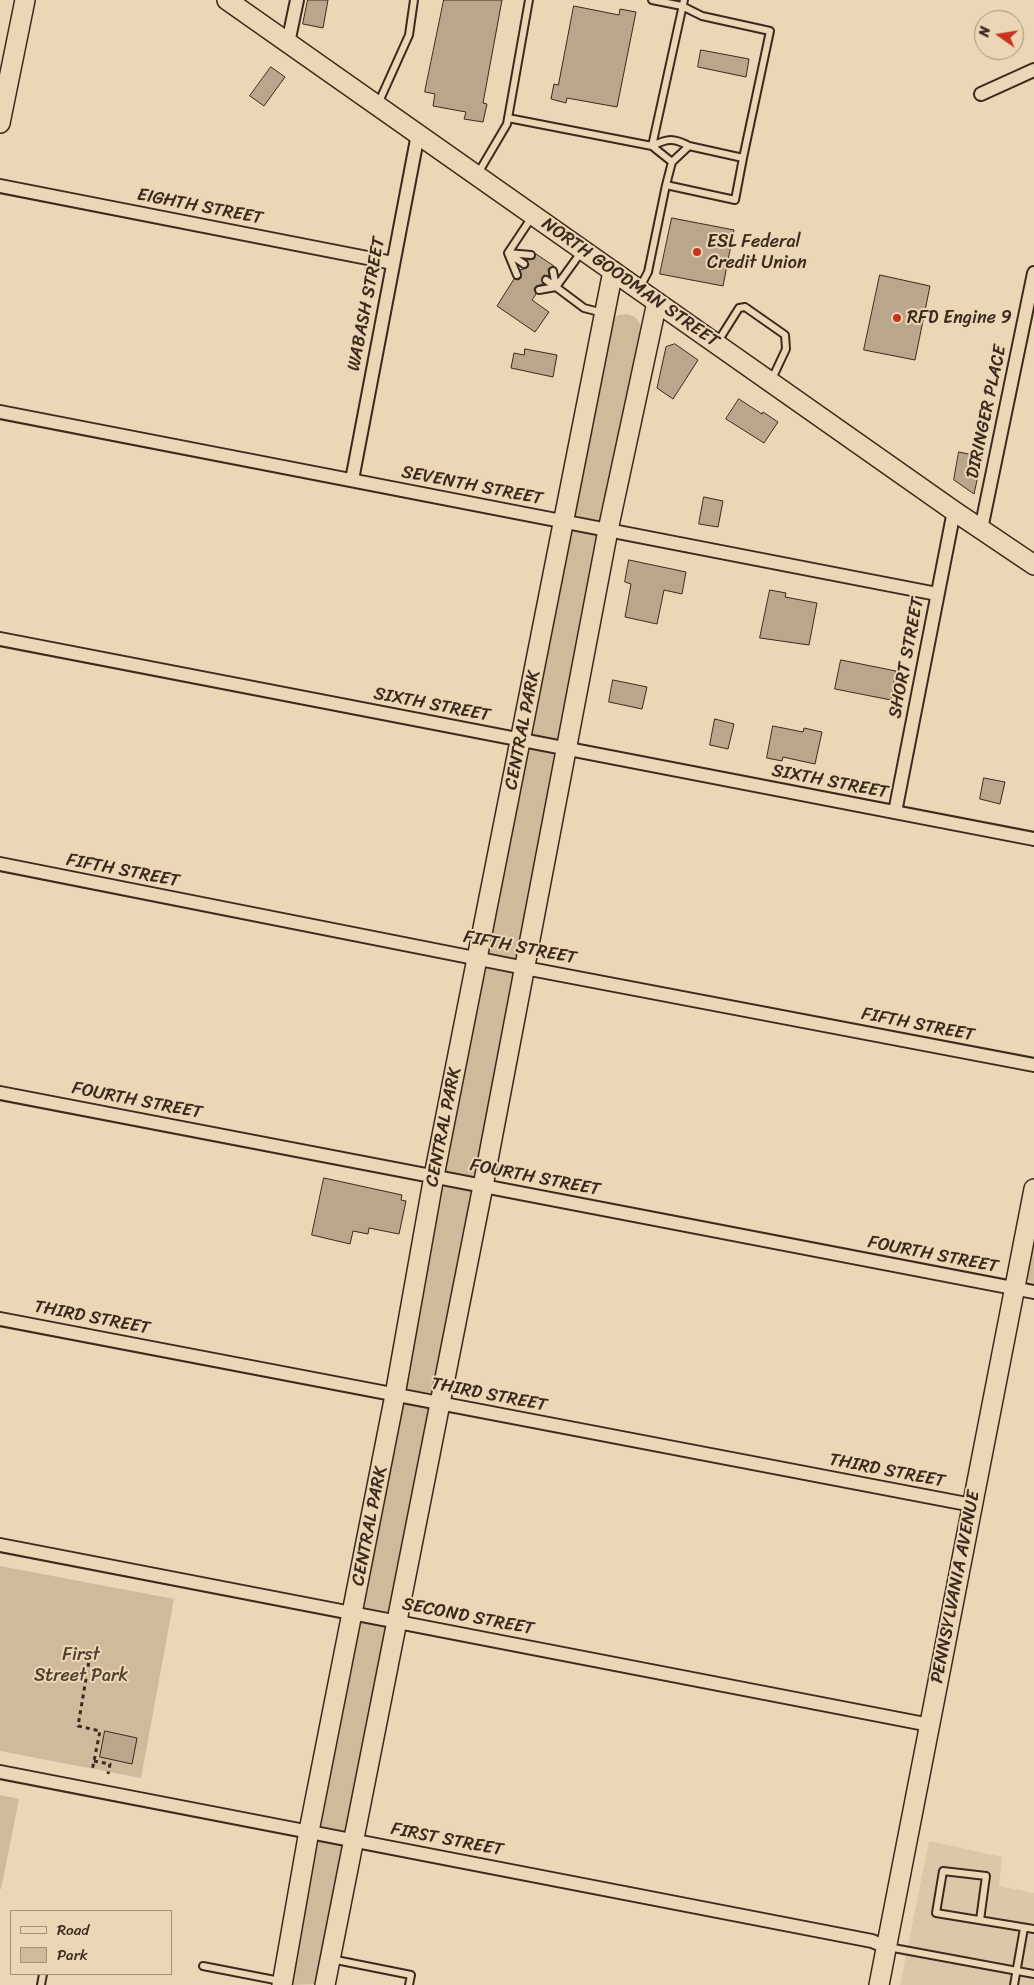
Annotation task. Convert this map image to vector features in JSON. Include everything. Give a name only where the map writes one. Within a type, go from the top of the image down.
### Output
[{"type":"main road","points":[[0,123],[2,102],[25,0]]},
{"type":"main road","name":"NORTH GOODMAN STREET","points":[[227,0],[954,511],[1034,565]]},
{"type":"main road","name":"CENTRAL PARK","points":[[282,1983],[309,1831],[395,1395],[434,1176],[522,740],[613,271]]},
{"type":"main road","points":[[325,1985],[483,1186],[608,530],[657,302]]},
{"type":"main road","name":"PENNSYLVANIA AVENUE","points":[[879,1985],[1034,1189]]},
{"type":"street","points":[[288,43],[297,0]]},
{"type":"street","points":[[981,94],[1034,70]]},
{"type":"street","name":"WABASH STREET","points":[[352,480],[418,134]]},
{"type":"street","name":"EIGHTH STREET","points":[[0,186],[393,263]]},
{"type":"street","name":"DIRINGER PLACE","points":[[981,529],[1034,273]]},
{"type":"street","name":"SEVENTH STREET","points":[[0,412],[937,594]]},
{"type":"street","name":"SHORT STREET","points":[[895,812],[954,511]]},
{"type":"street","name":"SIXTH STREET","points":[[0,639],[1034,839]]},
{"type":"street","name":"FIFTH STREET","points":[[0,864],[525,968],[1034,1065]]},
{"type":"street","name":"FOURTH STREET","points":[[0,1092],[1034,1292]]},
{"type":"street","name":"THIRD STREET","points":[[0,1319],[972,1505]]},
{"type":"street","name":"SECOND STREET","points":[[0,1545],[930,1725]]},
{"type":"street","name":"FIRST STREET","points":[[0,1772],[872,1941],[886,1946]]},
{"type":"lane","points":[[377,106],[409,35],[414,0]]},
{"type":"lane","points":[[477,176],[508,118],[529,0]]},
{"type":"lane","points":[[652,0],[683,3],[702,16],[770,31],[735,200],[666,185]]},
{"type":"lane","points":[[652,146],[683,3]]},
{"type":"lane","points":[[508,118],[652,146],[672,162]]},
{"type":"lane","points":[[652,146],[667,139],[681,141],[689,146],[744,158]]},
{"type":"lane","points":[[639,289],[648,272],[672,162],[689,146]]},
{"type":"lane","points":[[508,253],[533,215]]},
{"type":"lane","points":[[539,290],[556,286],[583,250]]},
{"type":"lane","points":[[508,253],[531,255]]},
{"type":"lane","points":[[508,253],[524,264]]},
{"type":"lane","points":[[508,253],[517,275]]},
{"type":"lane","points":[[553,270],[556,286]]},
{"type":"lane","points":[[546,280],[584,308],[605,313]]},
{"type":"lane","points":[[716,344],[740,308],[745,307],[786,335],[786,349],[770,382]]},
{"type":"lane","points":[[980,1920],[986,1876],[944,1871],[936,1912],[980,1920],[1024,1928],[1034,1929]]},
{"type":"lane","points":[[1014,1985],[1024,1928]]},
{"type":"lane","points":[[886,1946],[1034,1974]]},
{"type":"lane","points":[[330,1959],[410,1975],[409,1985]]},
{"type":"lane","points":[[203,1966],[282,1983]]},
{"type":"path","points":[[90,1655],[78,1726],[100,1731],[92,1771]]},
{"type":"path","points":[[89,1662],[96,1664]]},
{"type":"path","points":[[94,1761],[110,1764],[108,1774]]},
{"type":"shaded area","points":[[929,1841],[1002,1857],[999,1886],[1034,1893],[1034,1985],[900,1985]]},
{"type":"green space","points":[[628,314],[635,317],[641,325],[318,1984],[287,1985],[609,323],[618,315]]},
{"type":"green space","points":[[1034,1229],[1034,1283],[1029,1281],[1026,1276]]},
{"type":"green space","name":"First Street Park","points":[[0,1566],[174,1599],[141,1778],[0,1751]]},
{"type":"green space","points":[[0,1795],[19,1799],[1,1889],[0,1889]]},
{"type":"building","points":[[308,0],[328,0],[323,28],[303,24]]},
{"type":"building","points":[[444,0],[502,0],[483,103],[487,104],[483,122],[464,119],[466,112],[433,106],[435,94],[425,92]]},
{"type":"building","points":[[574,6],[619,15],[620,9],[636,12],[617,107],[567,98],[566,103],[551,99],[554,84],[558,85]]},
{"type":"building","points":[[701,50],[749,59],[746,77],[698,67]]},
{"type":"building","points":[[271,67],[285,77],[264,106],[250,96]]},
{"type":"building","name":"ESL Federal Credit Union","points":[[672,218],[734,230],[723,286],[660,274]]},
{"type":"building","points":[[536,254],[554,266],[548,269],[549,276],[544,275],[542,278],[543,284],[536,286],[534,289],[536,294],[532,300],[549,312],[535,332],[497,306],[514,279],[518,280],[521,278],[520,270],[527,268],[529,265],[527,260],[534,259]]},
{"type":"building","name":"RFD Engine 9","points":[[880,275],[930,286],[915,360],[864,350]]},
{"type":"building","points":[[675,344],[698,360],[673,399],[657,388],[666,347]]},
{"type":"building","points":[[525,349],[557,355],[553,377],[511,368],[514,353],[524,355]]},
{"type":"building","points":[[739,399],[778,422],[764,443],[726,419]]},
{"type":"building","points":[[959,452],[982,457],[974,494],[954,480]]},
{"type":"building","points":[[704,497],[723,501],[718,527],[699,524]]},
{"type":"building","points":[[629,560],[686,572],[682,594],[664,590],[657,624],[625,617],[631,584],[625,582]]},
{"type":"building","points":[[770,590],[786,593],[785,597],[817,603],[809,645],[760,638]]},
{"type":"building","points":[[841,660],[896,671],[891,700],[835,689]]},
{"type":"building","points":[[613,680],[647,687],[642,709],[609,702]]},
{"type":"building","points":[[715,719],[734,724],[728,749],[710,745]]},
{"type":"building","points":[[773,726],[803,732],[804,728],[822,732],[815,764],[783,757],[782,761],[767,758]]},
{"type":"building","points":[[984,778],[1005,782],[1000,804],[980,799]]},
{"type":"building","points":[[324,1178],[402,1195],[401,1200],[406,1201],[399,1234],[369,1228],[368,1234],[353,1231],[350,1244],[312,1235]]},
{"type":"building","points":[[105,1731],[137,1738],[132,1764],[100,1757]]},
{"type":"place","name":"ESL Federal Credit Union","points":[[697,252]]},
{"type":"place","name":"RFD Engine 9","points":[[897,318]]}]
